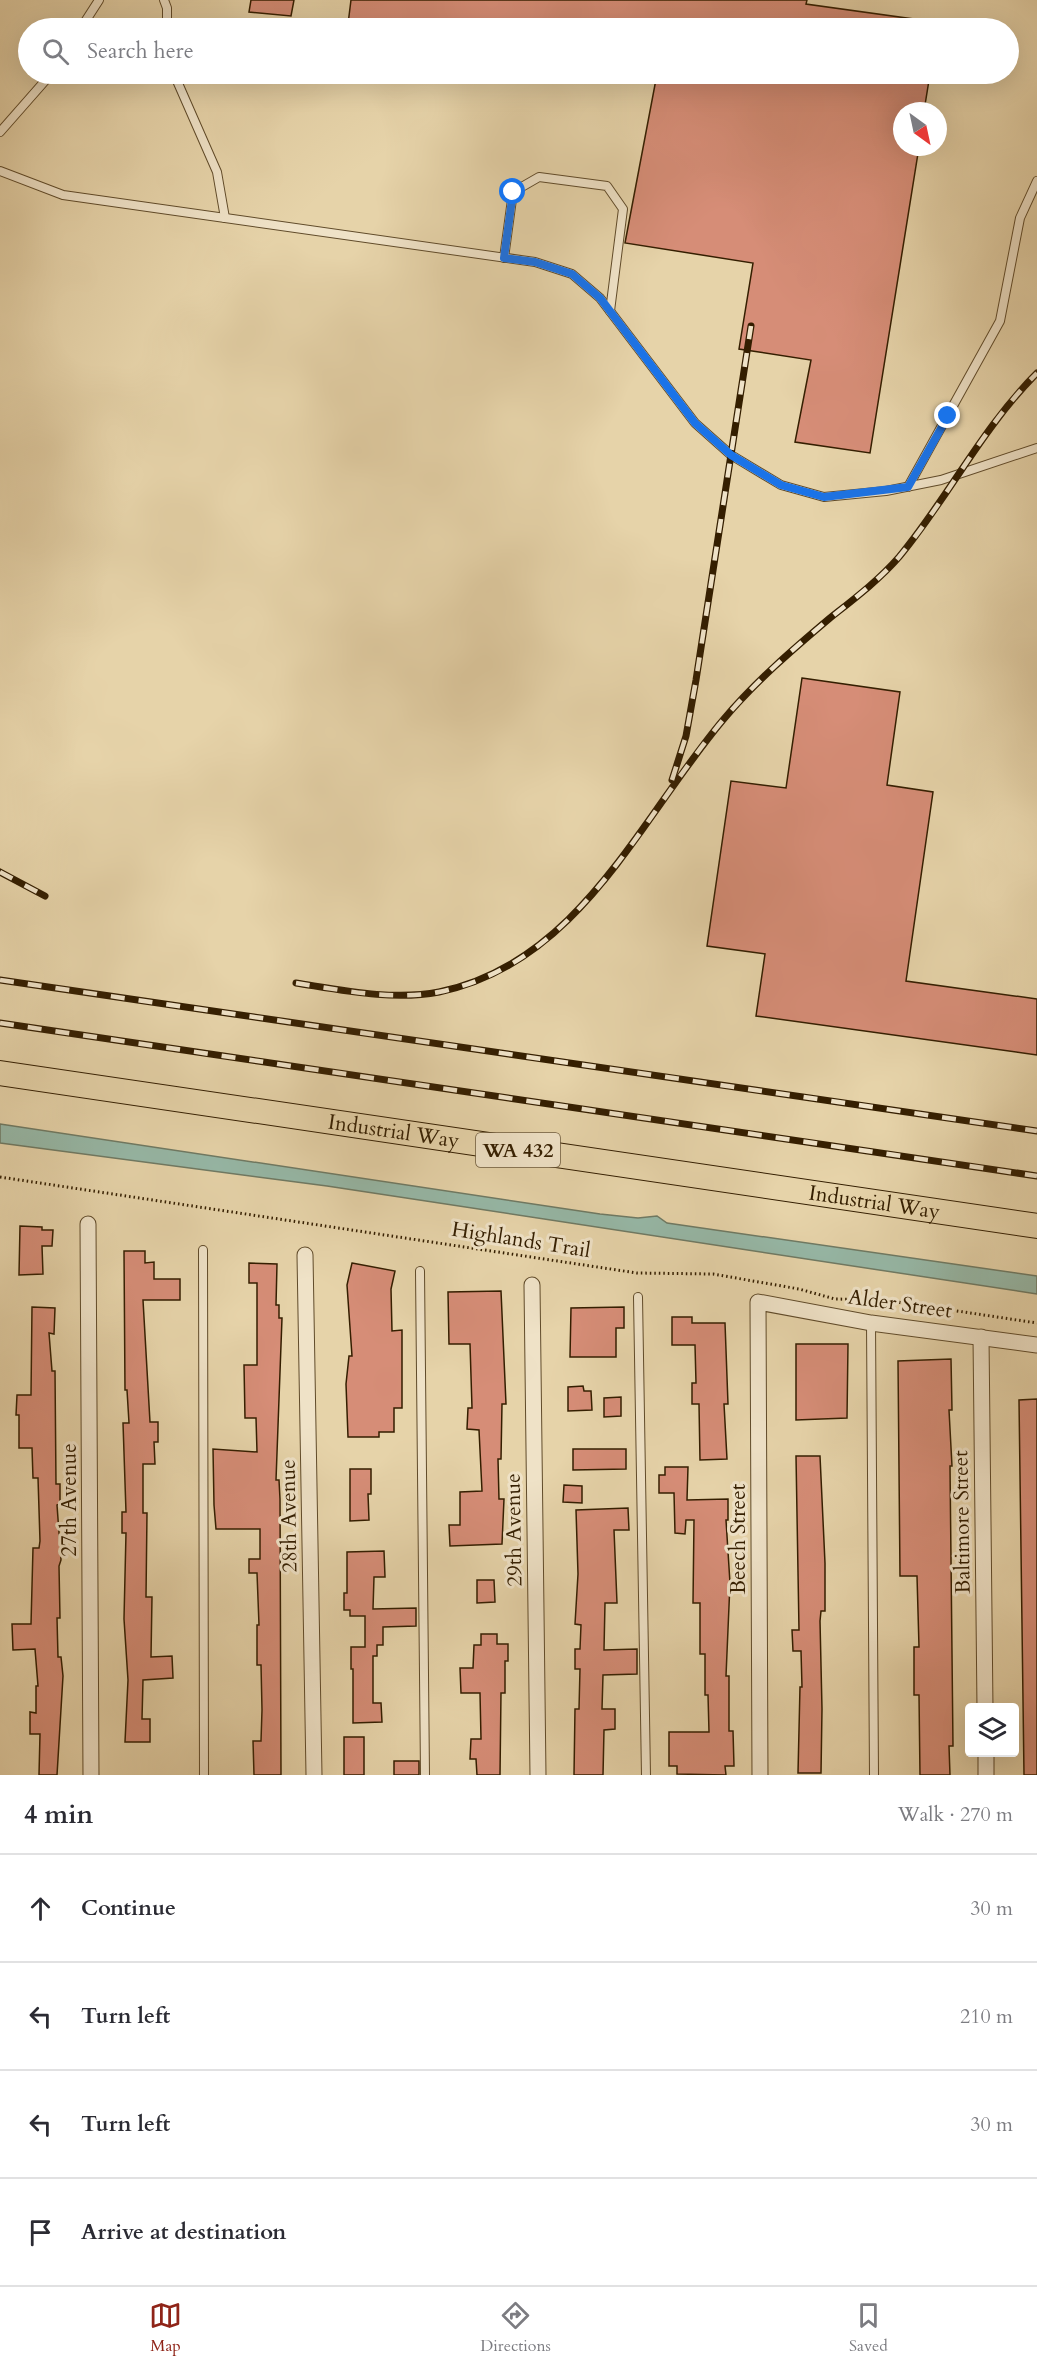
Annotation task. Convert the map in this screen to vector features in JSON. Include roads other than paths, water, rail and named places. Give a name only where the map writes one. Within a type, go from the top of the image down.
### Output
[{"type":"main road","name":"Industrial Way","points":[[0,1073],[1037,1226]]},
{"type":"street","name":"27th Avenue","points":[[88,1224],[92,1775]]},
{"type":"street","name":"28th Avenue","points":[[305,1255],[314,1775]]},
{"type":"street","name":"29th Avenue","points":[[532,1285],[538,1775]]},
{"type":"street","name":"Alder Street","points":[[758,1302],[872,1323],[1037,1345]]},
{"type":"street","name":"Beech Street","points":[[758,1302],[760,1775]]},
{"type":"street","name":"Baltimore Street","points":[[981,1337],[985,1703]]},
{"type":"street","points":[[986,1757],[986,1775]]},
{"type":"lane","points":[[87,18],[99,0]]},
{"type":"lane","points":[[164,0],[167,18]]},
{"type":"lane","points":[[0,132],[42,84]]},
{"type":"lane","points":[[178,84],[217,172],[225,218]]},
{"type":"lane","points":[[0,171],[63,195],[535,262],[572,274],[600,298],[695,423],[731,455],[781,485],[824,497],[908,487],[941,480],[1037,448]]},
{"type":"lane","points":[[504,258],[513,192],[539,177],[607,186],[623,209],[610,311]]},
{"type":"lane","points":[[908,487],[1000,321],[1020,218],[1037,181]]},
{"type":"lane","points":[[203,1250],[204,1775]]},
{"type":"lane","points":[[420,1271],[425,1775]]},
{"type":"lane","points":[[638,1297],[646,1775]]},
{"type":"lane","points":[[872,1323],[874,1775]]},
{"type":"railway","points":[[672,780],[686,736],[696,680],[751,326]]},
{"type":"railway","points":[[296,983],[367,994],[404,995],[439,992],[488,976],[531,951],[568,920],[602,883],[692,759],[735,706],[788,654],[875,581],[899,557],[999,417],[1037,373]]},
{"type":"railway","points":[[0,872],[45,896]]},
{"type":"railway","points":[[0,980],[1037,1131]]},
{"type":"railway","points":[[0,1023],[1037,1176]]}]
